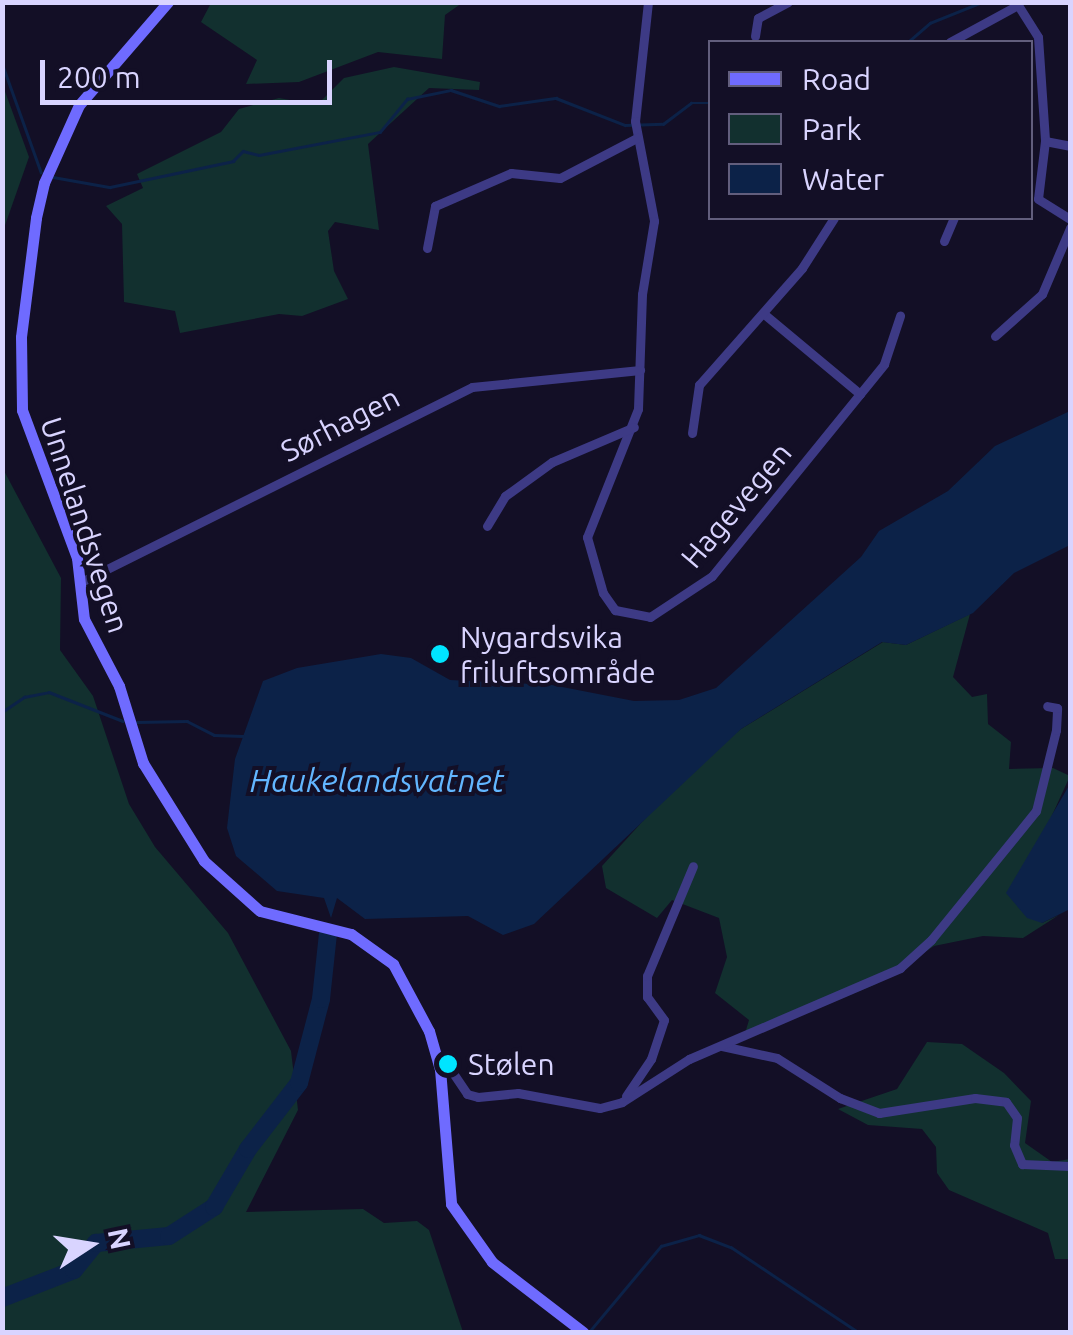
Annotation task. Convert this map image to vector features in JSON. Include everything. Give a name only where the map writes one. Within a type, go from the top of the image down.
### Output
[{"type":"main road","name":"Unnelandsvegen","points":[[168,2],[79,105],[39,198],[20,337],[22,410],[81,582],[84,618],[123,696],[135,746],[204,861],[260,911],[351,934],[380,950],[410,990],[440,1069],[451,1204],[492,1262],[583,1332]]},
{"type":"street","name":"Hagevegen","points":[[648,2],[636,130],[654,221],[634,427],[602,489],[587,536],[608,602],[623,616],[641,619],[676,604],[712,576],[860,394],[894,346],[900,316]]},
{"type":"street","points":[[755,36],[758,18],[788,2]]},
{"type":"street","points":[[953,40],[1016,4],[1036,29],[1035,74],[1045,141],[1038,199],[1070,218]]},
{"type":"street","points":[[427,248],[435,206],[511,173],[560,178],[636,130]]},
{"type":"street","points":[[1045,141],[1070,146]]},
{"type":"street","points":[[692,433],[699,385],[764,314],[833,220]]},
{"type":"street","points":[[944,241],[953,220]]},
{"type":"street","points":[[995,336],[1042,294],[1070,228]]},
{"type":"street","points":[[764,314],[860,394]]},
{"type":"street","name":"Sørhagen","points":[[81,582],[461,391],[640,370]]},
{"type":"street","points":[[487,526],[505,496],[552,462],[634,427]]},
{"type":"street","points":[[440,1069],[450,1070],[467,1094],[478,1098],[518,1093],[600,1108],[622,1102],[720,1046],[840,998],[917,955],[1036,811],[1056,730],[1057,708],[1047,706]]},
{"type":"street","points":[[622,1102],[650,1059],[664,1020],[647,997],[647,976],[693,866]]},
{"type":"street","points":[[720,1046],[776,1058],[840,1098],[878,1113],[975,1098],[1006,1102],[1017,1118],[1014,1145],[1022,1164],[1070,1166]]},
{"type":"green space","points":[[212,2],[462,3],[445,15],[442,59],[378,52],[299,82],[246,84],[257,60],[201,22]]},
{"type":"green space","points":[[394,67],[480,82],[479,90],[429,88],[368,144],[379,230],[335,222],[328,231],[334,271],[348,299],[302,316],[279,314],[180,333],[175,311],[124,302],[122,224],[106,206],[143,188],[137,174],[221,132],[239,109],[279,98],[317,105],[344,78]]},
{"type":"green space","points":[[3,86],[29,157],[3,231]]},
{"type":"green space","points":[[2,467],[61,578],[60,650],[93,696],[129,804],[155,847],[228,933],[291,1051],[298,1110],[246,1212],[363,1209],[384,1223],[417,1221],[429,1230],[463,1332],[3,1332]]},
{"type":"green space","points":[[970,614],[953,677],[972,697],[987,694],[988,724],[1011,742],[1009,769],[1053,768],[1070,776],[1033,857],[1007,893],[1042,923],[1059,915],[1023,938],[983,936],[934,946],[876,984],[743,1040],[749,1020],[715,993],[727,957],[719,918],[672,900],[657,918],[606,888],[602,866],[683,777],[741,729],[883,642],[906,645]]},
{"type":"green space","points":[[927,1042],[962,1044],[1004,1073],[1031,1101],[1025,1143],[1052,1162],[1070,1159],[1070,1259],[1055,1259],[1048,1233],[949,1190],[937,1173],[936,1147],[922,1129],[868,1125],[838,1109],[897,1089]]},
{"type":"water","name":"Haukelandsvatnet","points":[[1070,411],[1070,545],[1014,573],[973,613],[906,645],[882,642],[741,729],[534,924],[503,935],[468,916],[365,919],[337,898],[331,918],[324,898],[277,891],[236,856],[227,828],[235,759],[263,681],[297,668],[381,654],[411,658],[450,680],[552,685],[634,701],[679,700],[716,688],[861,557],[879,531],[948,491],[995,446]]},
{"type":"water","points":[[1070,784],[1070,909],[1042,923],[1027,918],[1006,893]]},
{"type":"waterway","points":[[910,40],[930,23],[982,2]]},
{"type":"waterway","points":[[2,63],[41,172]]},
{"type":"waterway","points":[[53,177],[110,187],[233,161],[243,151],[259,155],[380,132],[407,99],[451,90],[499,106],[556,98],[625,125],[663,124],[691,103],[708,103]]},
{"type":"waterway","points":[[2,712],[24,697],[49,692],[123,721]]},
{"type":"waterway","points":[[137,722],[187,721],[214,735],[243,736]]},
{"type":"waterway","points":[[2,1298],[74,1270],[96,1243],[169,1236],[214,1207],[248,1149],[299,1083],[321,999],[328,934]]},
{"type":"waterway","points":[[589,1332],[661,1246],[699,1235],[731,1247],[858,1332]]},
{"type":"place","name":"Nygardsvika friluftsområde","points":[[440,654]]},
{"type":"place","name":"Stølen","points":[[448,1064]]}]
